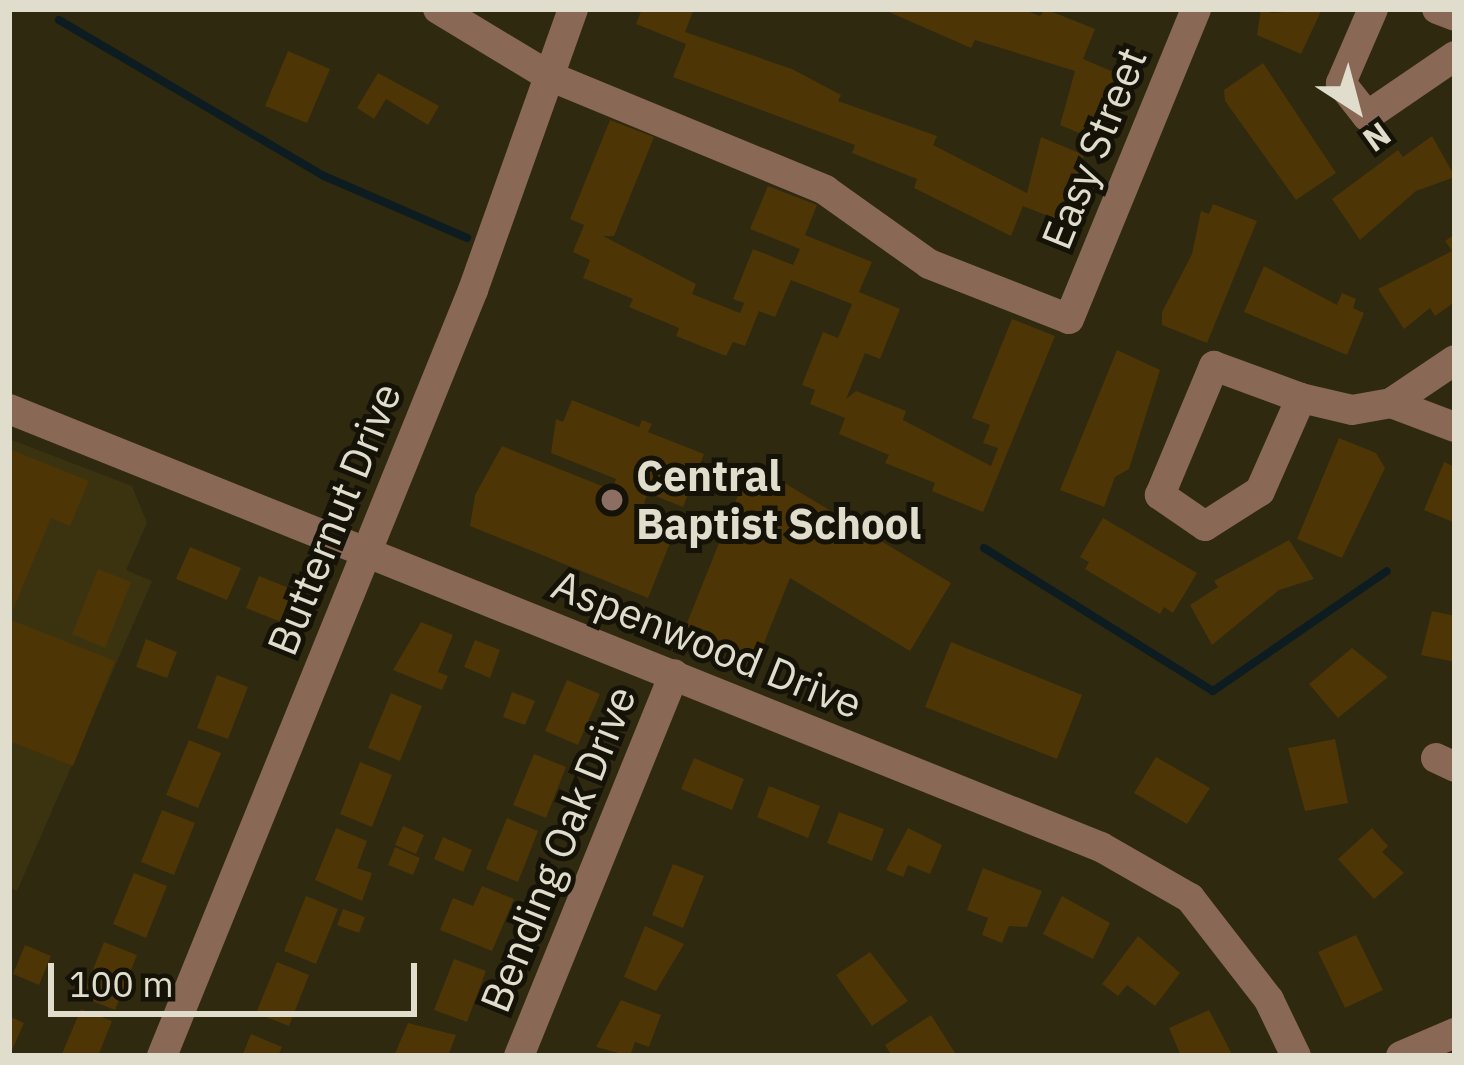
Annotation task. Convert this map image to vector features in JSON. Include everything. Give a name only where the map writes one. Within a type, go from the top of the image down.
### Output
[{"type":"street","points":[[438,9],[549,76]]},
{"type":"street","name":"Butternut Drive","points":[[162,1056],[366,554],[573,9]]},
{"type":"street","name":"Easy Street","points":[[549,76],[824,190],[929,265],[1070,319],[1196,9]]},
{"type":"street","points":[[1373,9],[1341,83],[1367,116],[1455,56]]},
{"type":"street","points":[[1438,9],[1455,16]]},
{"type":"street","points":[[1301,398],[1260,491],[1205,526],[1160,495],[1214,366],[1301,398],[1352,410],[1390,403],[1455,360]]},
{"type":"street","points":[[1390,403],[1455,428]]},
{"type":"street","name":"Aspenwood Drive","points":[[9,410],[1101,847],[1190,898],[1269,1000],[1297,1056]]},
{"type":"street","name":"Bending Oak Drive","points":[[519,1056],[674,674]]},
{"type":"street","points":[[1401,1056],[1455,1033]]},
{"type":"shaded area","points":[[9,439],[132,486],[147,523],[126,570],[152,581],[17,891],[9,887]]},
{"type":"building","points":[[642,9],[694,9],[685,32],[792,69],[841,95],[838,101],[937,136],[933,145],[1027,193],[1041,137],[1084,155],[1063,222],[1023,206],[1011,236],[914,188],[917,179],[852,153],[855,145],[673,77],[686,44],[636,24]]},
{"type":"building","points":[[882,9],[1022,9],[1040,16],[1045,9],[1095,29],[1083,59],[1123,76],[1091,138],[1060,125],[1075,71],[975,40],[971,48]]},
{"type":"building","points":[[1261,9],[1272,13],[1322,9],[1301,54],[1257,35]]},
{"type":"building","points":[[288,51],[330,69],[307,123],[265,106]]},
{"type":"building","points":[[1263,63],[1336,173],[1296,200],[1225,101],[1224,90]]},
{"type":"building","points":[[378,73],[439,106],[428,125],[386,99],[374,119],[357,108]]},
{"type":"building","points":[[610,120],[654,137],[614,236],[603,236],[696,284],[692,294],[740,313],[744,303],[733,299],[753,249],[793,265],[800,249],[750,229],[768,186],[817,205],[805,235],[872,262],[859,292],[900,309],[880,359],[865,353],[846,399],[856,391],[906,411],[903,420],[991,466],[998,448],[983,443],[990,425],[972,418],[1012,319],[1055,336],[983,512],[932,491],[935,483],[885,463],[889,455],[839,434],[845,418],[810,404],[815,390],[802,385],[823,332],[838,338],[852,304],[791,280],[775,317],[759,311],[745,346],[733,342],[726,356],[676,336],[679,328],[629,307],[633,299],[583,278],[590,260],[573,252],[584,225],[570,219]]},
{"type":"building","points":[[1432,136],[1455,177],[1416,191],[1360,240],[1332,199],[1398,150],[1403,157]]},
{"type":"building","points":[[1213,204],[1257,221],[1207,343],[1162,325],[1162,312],[1192,254],[1201,211],[1209,214]]},
{"type":"building","points":[[1455,234],[1455,302],[1435,316],[1430,308],[1404,329],[1378,289],[1452,251],[1445,241]]},
{"type":"building","points":[[1264,266],[1337,305],[1342,293],[1356,299],[1353,308],[1364,313],[1347,355],[1244,312]]},
{"type":"building","points":[[1117,350],[1160,370],[1129,469],[1115,477],[1104,507],[1060,490]]},
{"type":"building","points":[[572,400],[639,427],[642,420],[652,424],[648,432],[704,454],[683,507],[648,493],[644,503],[680,518],[648,598],[470,526],[475,495],[502,446],[612,490],[616,479],[551,453],[556,419],[563,422]]},
{"type":"building","points":[[1339,438],[1376,453],[1385,468],[1342,558],[1297,539]]},
{"type":"building","points":[[9,449],[89,481],[70,526],[51,518],[13,610]]},
{"type":"building","points":[[1444,462],[1455,467],[1455,523],[1424,510]]},
{"type":"building","points":[[751,463],[951,583],[910,651],[790,578],[758,658],[685,628]]},
{"type":"building","points":[[1103,518],[1197,573],[1173,613],[1164,607],[1160,614],[1085,569],[1089,562],[1080,557]]},
{"type":"building","points":[[1289,540],[1314,579],[1279,590],[1212,645],[1190,605],[1218,587],[1214,581]]},
{"type":"building","points":[[190,547],[241,568],[227,600],[176,579]]},
{"type":"building","points":[[98,569],[131,582],[105,648],[72,634]]},
{"type":"building","points":[[259,576],[314,598],[301,630],[246,608]]},
{"type":"building","points":[[1432,611],[1455,616],[1455,662],[1421,655]]},
{"type":"building","points":[[9,619],[115,661],[73,766],[9,741]]},
{"type":"building","points":[[421,622],[453,635],[438,672],[448,676],[442,690],[393,670]]},
{"type":"building","points":[[146,639],[177,652],[167,678],[136,667]]},
{"type":"building","points":[[475,640],[500,650],[490,678],[464,667]]},
{"type":"building","points":[[951,642],[1082,695],[1057,759],[925,707]]},
{"type":"building","points":[[1352,648],[1388,677],[1338,718],[1309,684]]},
{"type":"building","points":[[217,675],[248,687],[228,739],[197,728]]},
{"type":"building","points":[[567,680],[600,694],[578,745],[545,731]]},
{"type":"building","points":[[512,692],[535,701],[525,725],[503,717]]},
{"type":"building","points":[[391,693],[422,706],[400,761],[368,748]]},
{"type":"building","points":[[1335,739],[1348,803],[1305,811],[1288,748]]},
{"type":"building","points":[[189,740],[221,753],[198,808],[166,795]]},
{"type":"building","points":[[534,754],[566,767],[546,818],[513,805]]},
{"type":"building","points":[[1156,757],[1210,788],[1187,824],[1134,793]]},
{"type":"building","points":[[694,758],[744,779],[732,810],[681,789]]},
{"type":"building","points":[[360,762],[392,775],[372,827],[340,814]]},
{"type":"building","points":[[769,786],[820,806],[808,838],[757,817]]},
{"type":"building","points":[[162,810],[195,823],[174,875],[141,862]]},
{"type":"building","points":[[839,812],[884,829],[872,861],[827,843]]},
{"type":"building","points":[[507,818],[538,831],[518,882],[486,869]]},
{"type":"building","points":[[403,826],[424,835],[416,854],[395,845]]},
{"type":"building","points":[[336,828],[367,841],[357,868],[372,873],[362,901],[315,880]]},
{"type":"building","points":[[908,828],[942,845],[930,874],[908,865],[903,877],[886,870]]},
{"type":"building","points":[[1372,828],[1388,846],[1382,852],[1404,873],[1374,899],[1338,859]]},
{"type":"building","points":[[443,837],[472,850],[463,872],[434,859]]},
{"type":"building","points":[[395,847],[420,858],[413,875],[388,865]]},
{"type":"building","points":[[673,864],[704,876],[683,928],[652,915]]},
{"type":"building","points":[[983,868],[1042,891],[1027,927],[1009,926],[1002,943],[982,935],[988,918],[967,910]]},
{"type":"building","points":[[134,873],[167,886],[146,938],[113,924]]},
{"type":"building","points":[[482,886],[514,899],[492,951],[440,930],[453,898],[473,906]]},
{"type":"building","points":[[306,896],[338,909],[316,964],[284,951]]},
{"type":"building","points":[[1062,896],[1110,923],[1093,959],[1043,934]]},
{"type":"building","points":[[343,909],[365,917],[359,933],[337,925]]},
{"type":"building","points":[[645,926],[684,944],[656,991],[624,977]]},
{"type":"building","points":[[1356,935],[1383,990],[1345,1008],[1318,952]]},
{"type":"building","points":[[1138,936],[1180,973],[1155,1006],[1127,985],[1118,996],[1102,984]]},
{"type":"building","points":[[104,942],[137,955],[115,1010],[82,997]]},
{"type":"building","points":[[25,945],[51,956],[39,985],[13,974]]},
{"type":"building","points":[[870,952],[908,1001],[872,1026],[836,975]]},
{"type":"building","points":[[454,959],[486,971],[467,1022],[434,1010]]},
{"type":"building","points":[[277,962],[309,975],[289,1026],[256,1013]]},
{"type":"building","points":[[621,1000],[661,1015],[649,1047],[635,1042],[630,1056],[596,1047]]},
{"type":"building","points":[[81,1009],[112,1021],[98,1056],[61,1056]]},
{"type":"building","points":[[1209,1010],[1233,1056],[1181,1056],[1169,1028]]},
{"type":"building","points":[[931,1015],[957,1056],[892,1056],[885,1045]]},
{"type":"building","points":[[9,1016],[24,1023],[12,1050],[9,1048]]},
{"type":"building","points":[[408,1023],[456,1035],[448,1056],[394,1056]]},
{"type":"building","points":[[251,1034],[282,1047],[278,1056],[242,1056]]},
{"type":"waterway","points":[[59,20],[324,176],[467,238]]},
{"type":"waterway","points":[[984,548],[1213,691],[1387,571]]},
{"type":"place","name":"Central Baptist School","points":[[612,500]]}]
